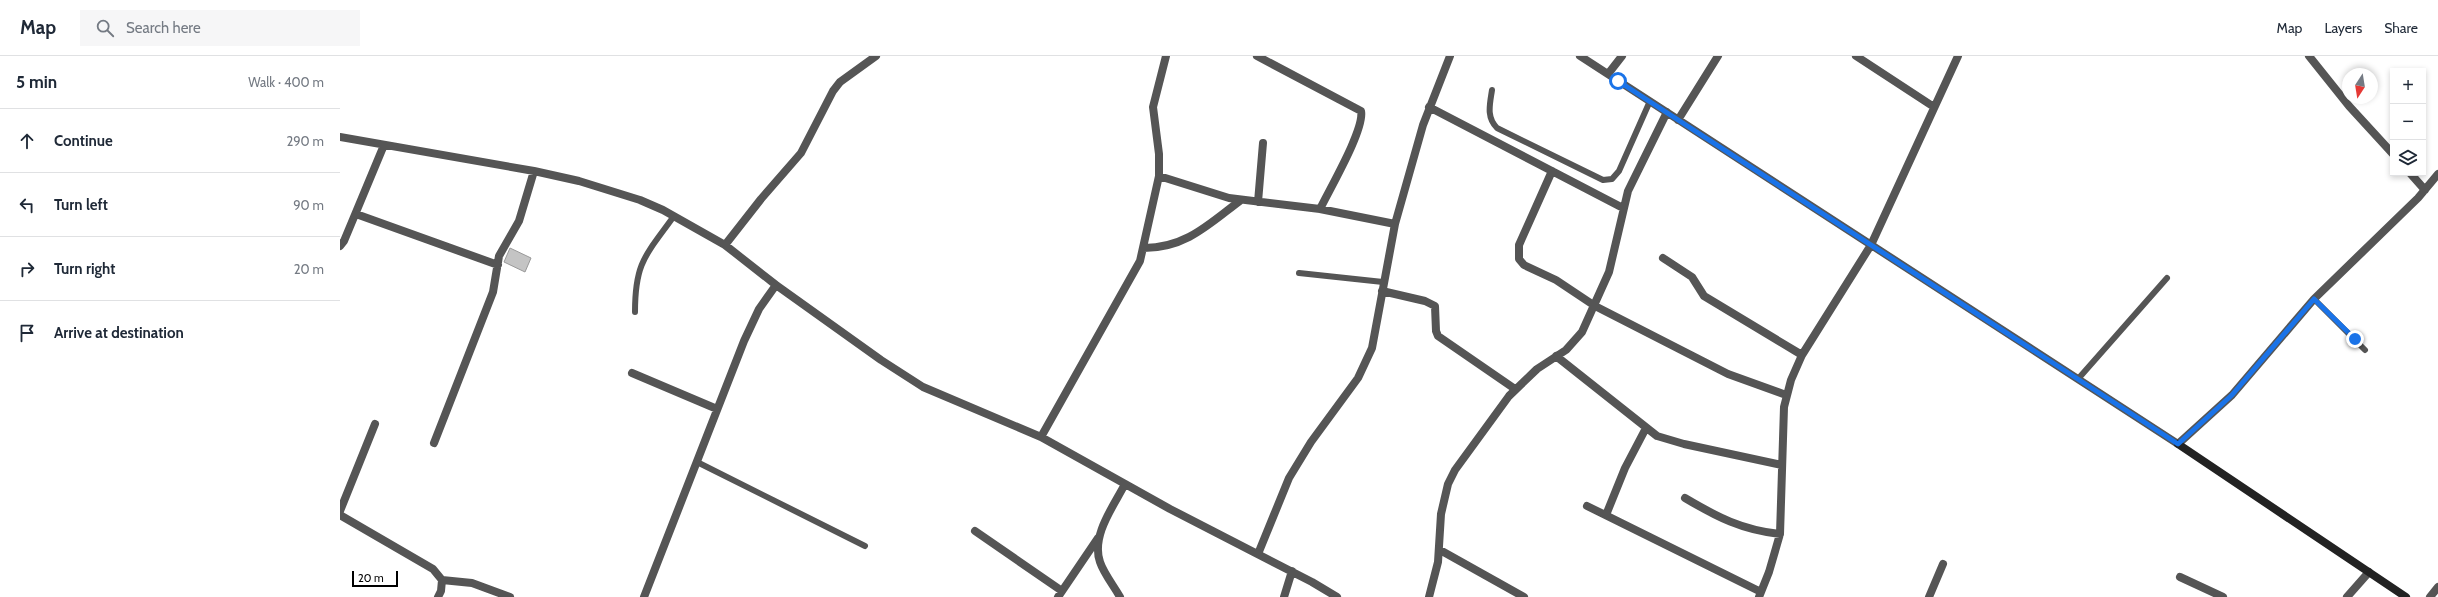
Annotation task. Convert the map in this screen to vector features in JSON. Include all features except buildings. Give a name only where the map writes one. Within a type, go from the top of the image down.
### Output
[{"type":"street","points":[[725,245],[760,199],[802,153],[832,91],[840,82],[876,56]]},
{"type":"street","points":[[1041,437],[1135,271],[1144,248],[1159,176],[1160,159],[1152,107],[1166,56]]},
{"type":"street","points":[[1257,56],[1361,111],[1362,118],[1358,132],[1320,209]]},
{"type":"street","points":[[1258,554],[1289,478],[1366,364],[1372,348],[1382,287],[1396,224],[1429,107],[1450,56]]},
{"type":"street","points":[[1580,56],[2178,444],[2406,597]]},
{"type":"street","points":[[1608,74],[1622,56]]},
{"type":"street","points":[[1678,120],[1718,56]]},
{"type":"street","points":[[1856,56],[1934,107]]},
{"type":"street","points":[[1587,506],[1760,595],[1769,572],[1780,534],[1786,395],[1802,355],[1871,245],[1958,56]]},
{"type":"street","points":[[2309,56],[2349,106],[2390,151]]},
{"type":"street","points":[[1429,107],[1623,208]]},
{"type":"street","points":[[1429,597],[1440,550],[1441,514],[1448,484],[1455,470],[1516,389],[1537,369],[1566,350],[1582,332],[1609,272],[1623,208],[1638,168],[1667,112]]},
{"type":"street","points":[[340,137],[534,171],[612,190],[640,200],[674,216],[725,245],[776,285],[903,375],[948,398],[1041,437],[1125,484],[1292,571],[1337,597]]},
{"type":"street","points":[[1258,202],[1263,143]]},
{"type":"street","points":[[340,246],[356,214],[384,145]]},
{"type":"street","points":[[434,443],[493,292],[502,251],[520,221],[534,171]]},
{"type":"street","points":[[1552,172],[1519,245],[1519,259],[1524,265],[1556,280],[1595,306],[1728,374],[1786,395]]},
{"type":"street","points":[[2178,444],[2232,395],[2314,299],[2425,190],[2438,174]]},
{"type":"street","points":[[1159,176],[1242,200],[1320,209],[1396,224]]},
{"type":"street","points":[[2413,176],[2425,190]]},
{"type":"street","points":[[1144,248],[1168,246],[1186,240],[1242,200]]},
{"type":"street","points":[[356,214],[498,265]]},
{"type":"street","points":[[1663,258],[1692,277],[1704,296],[1802,355]]},
{"type":"street","points":[[644,597],[717,409],[752,324],[776,285]]},
{"type":"street","points":[[1382,287],[1425,301],[1435,306],[1436,332],[1438,336],[1516,389]]},
{"type":"street","points":[[1556,356],[1646,428],[1669,441],[1782,465]]},
{"type":"street","points":[[632,373],[717,409]]},
{"type":"street","points":[[340,510],[375,424]]},
{"type":"street","points":[[1606,515],[1625,468],[1646,428]]},
{"type":"street","points":[[975,531],[1060,594],[1099,536],[1125,484]]},
{"type":"street","points":[[1685,498],[1716,516],[1740,526],[1754,531],[1780,534]]},
{"type":"street","points":[[340,515],[433,569],[442,580],[441,591],[438,597]]},
{"type":"street","points":[[1099,536],[1098,550],[1100,563],[1120,597]]},
{"type":"street","points":[[1440,550],[1524,597]]},
{"type":"street","points":[[1929,597],[1943,564]]},
{"type":"street","points":[[1284,597],[1292,571]]},
{"type":"street","points":[[2347,597],[2369,572]]},
{"type":"street","points":[[2180,577],[2222,597]]},
{"type":"street","points":[[442,580],[472,583],[510,597]]},
{"type":"street","points":[[2430,597],[2438,586]]},
{"type":"lane","points":[[1492,90],[1490,116],[1492,123],[1497,128],[1603,180],[1612,179],[1619,171],[1650,101]]},
{"type":"lane","points":[[635,312],[635,288],[640,264],[674,216]]},
{"type":"lane","points":[[1299,273],[1382,287]]},
{"type":"lane","points":[[2078,379],[2167,278]]},
{"type":"lane","points":[[2314,299],[2365,350]]},
{"type":"lane","points":[[697,462],[865,546]]},
{"type":"route","points":[[1618,81],[2178,444],[2232,395],[2314,299],[2355,339]]}]
